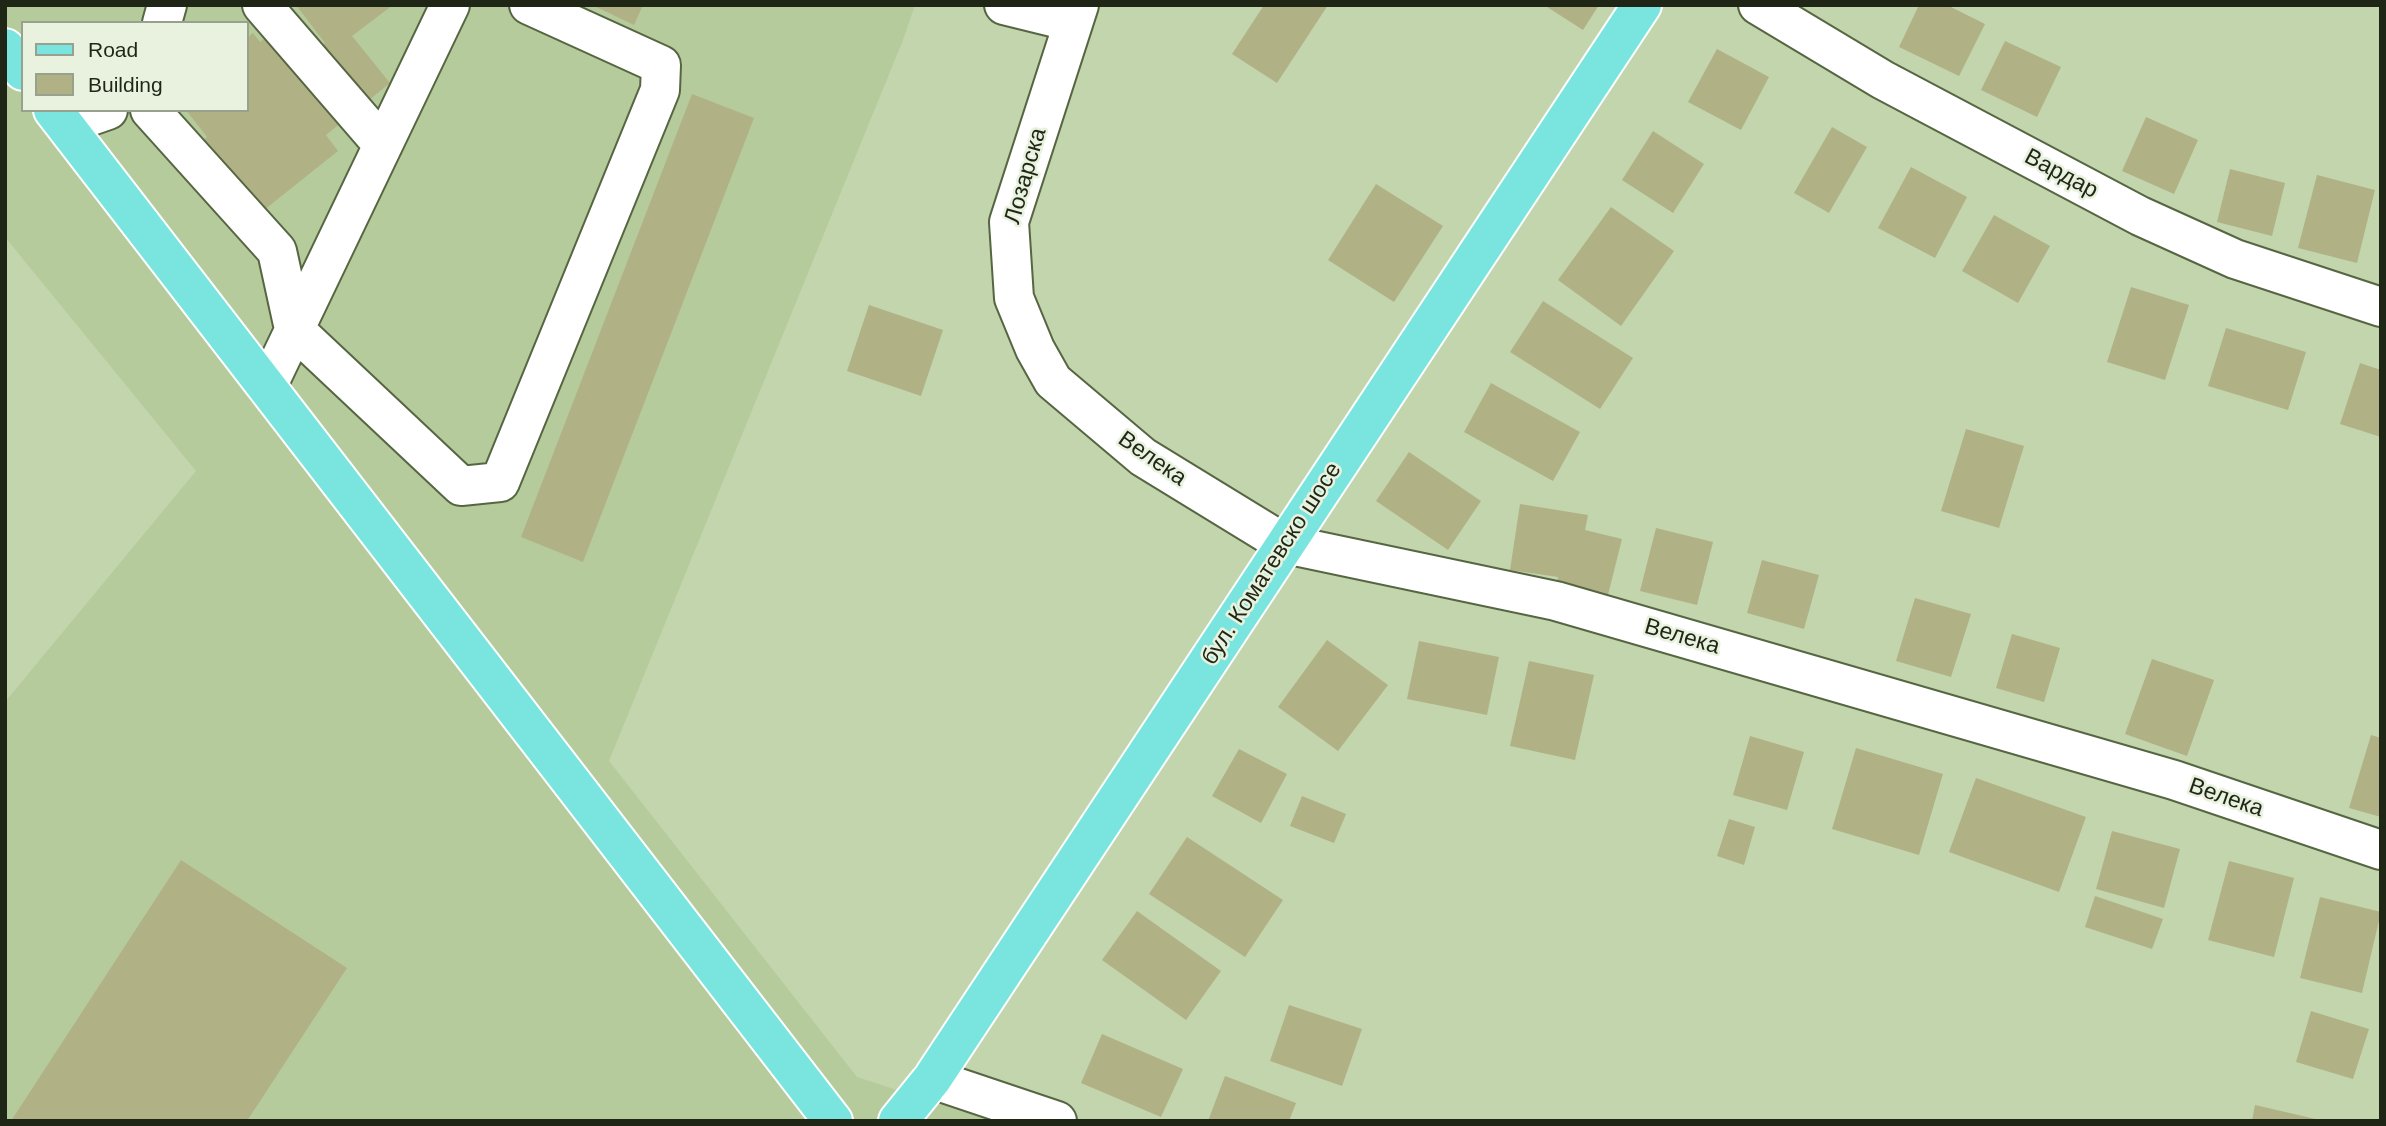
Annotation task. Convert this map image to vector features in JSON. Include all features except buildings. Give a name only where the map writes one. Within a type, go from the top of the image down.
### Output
[{"type":"main road","name":"бул. Коматевско шосе","points":[[898,1121],[932,1079],[1642,5]]},
{"type":"main road","points":[[5,48],[21,68]]},
{"type":"main road","points":[[59,118],[832,1121]]},
{"type":"street","points":[[262,5],[383,145]]},
{"type":"street","points":[[267,387],[450,5]]},
{"type":"street","points":[[151,112],[277,251],[294,330],[461,486],[500,482],[660,90],[661,65],[529,5]]},
{"type":"street","points":[[1004,5],[1076,14]]},
{"type":"street","name":"Вардар","points":[[1758,5],[1883,80],[2140,216],[2235,259],[2381,307]]},
{"type":"street","name":"Лозарска","points":[[1035,349],[1014,298],[1009,222],[1076,14]]},
{"type":"street","points":[[59,118],[96,112]]},
{"type":"street","name":"Велека","points":[[1035,349],[1053,381],[1143,457],[1285,544],[1556,601],[2174,780],[2381,850]]},
{"type":"street","points":[[932,1079],[1057,1121]]},
{"type":"shaded area","points":[[5,5],[915,5],[609,761],[857,1077],[992,1121],[5,1121],[5,702],[196,471],[5,237]]}]
